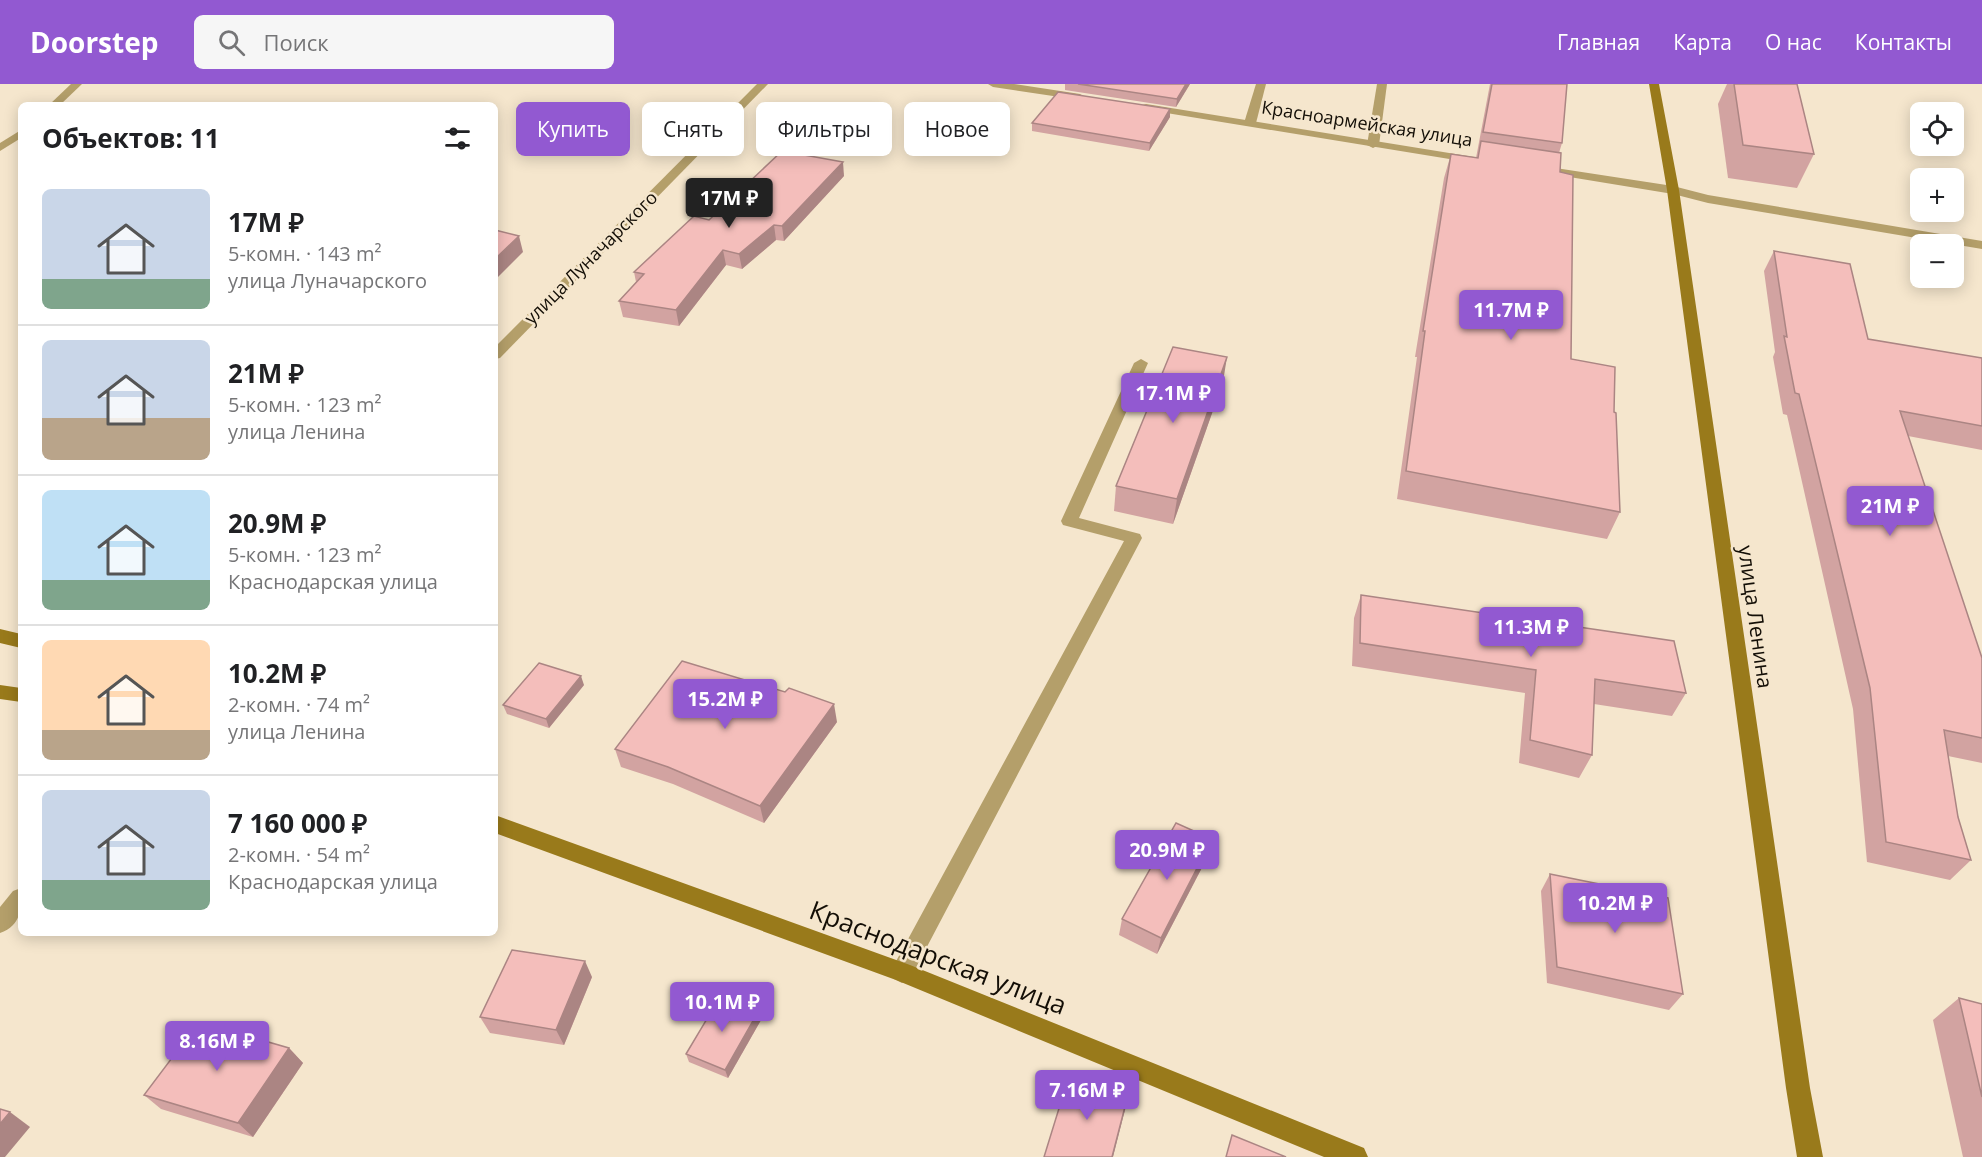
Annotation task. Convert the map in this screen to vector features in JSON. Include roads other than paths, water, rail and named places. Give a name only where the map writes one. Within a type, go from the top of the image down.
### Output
[{"type":"street","points":[[57,102],[77,84]]},
{"type":"street","name":"улица Луначарского","points":[[498,352],[763,84]]},
{"type":"street","points":[[993,84],[1087,98]]},
{"type":"street","points":[[1250,123],[1261,84]]},
{"type":"street","points":[[1373,145],[1382,84]]},
{"type":"street","name":"улица Ленина","points":[[1653,84],[1673,190],[1798,1088],[1810,1157]]},
{"type":"street","name":"Красноармейская улица","points":[[1133,105],[1488,162]]},
{"type":"street","points":[[0,148],[18,135]]},
{"type":"street","points":[[1534,169],[1673,190],[1708,199],[1982,244]]},
{"type":"street","points":[[902,972],[1134,538],[1069,521],[1141,363]]},
{"type":"street","points":[[0,636],[18,640]]},
{"type":"street","points":[[0,692],[18,695]]},
{"type":"street","name":"Краснодарская улица","points":[[498,825],[902,972],[1355,1157]]},
{"type":"street","points":[[0,923],[18,902]]}]
